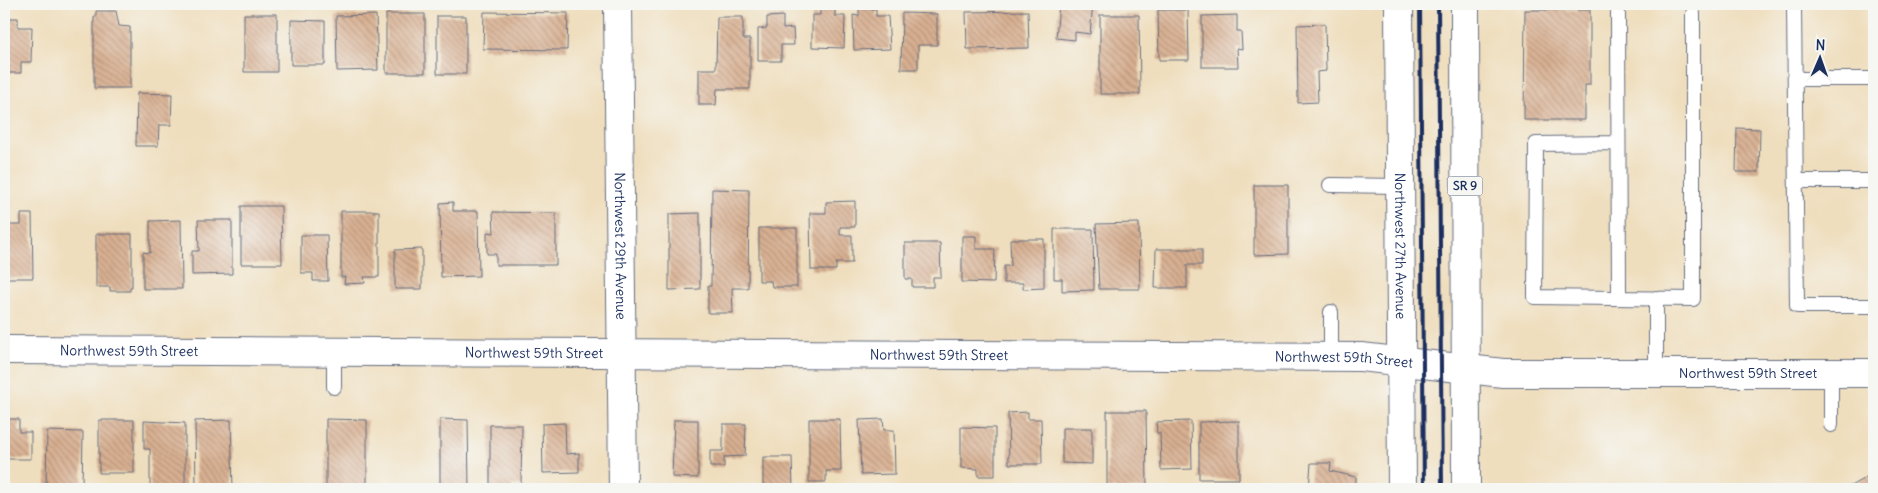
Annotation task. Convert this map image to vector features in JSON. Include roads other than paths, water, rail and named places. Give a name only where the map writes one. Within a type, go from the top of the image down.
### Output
[{"type":"street","name":"Northwest 29th Avenue","points":[[618,4],[623,489]]},
{"type":"street","name":"Northwest 27th Avenue","points":[[1399,4],[1402,489]]},
{"type":"street","name":"SR 9","points":[[1465,4],[1466,489]]},
{"type":"street","name":"Northwest 59th Street","points":[[4,350],[1361,356],[1503,373],[1874,372]]},
{"type":"lane","points":[[1794,4],[1797,306],[1874,306]]},
{"type":"lane","points":[[1618,14],[1619,298]]},
{"type":"lane","points":[[1618,143],[1536,144],[1535,297],[1693,299],[1693,14]]},
{"type":"lane","points":[[1795,78],[1874,78]]},
{"type":"lane","points":[[1796,181],[1874,181]]},
{"type":"lane","points":[[1330,185],[1400,186]]},
{"type":"lane","points":[[1656,298],[1656,373]]},
{"type":"lane","points":[[1331,312],[1331,356]]},
{"type":"lane","points":[[334,351],[334,387]]},
{"type":"lane","points":[[1831,372],[1831,425]]},
{"type":"railway","points":[[1420,4],[1424,489]]},
{"type":"railway","points":[[1438,4],[1442,489]]}]
